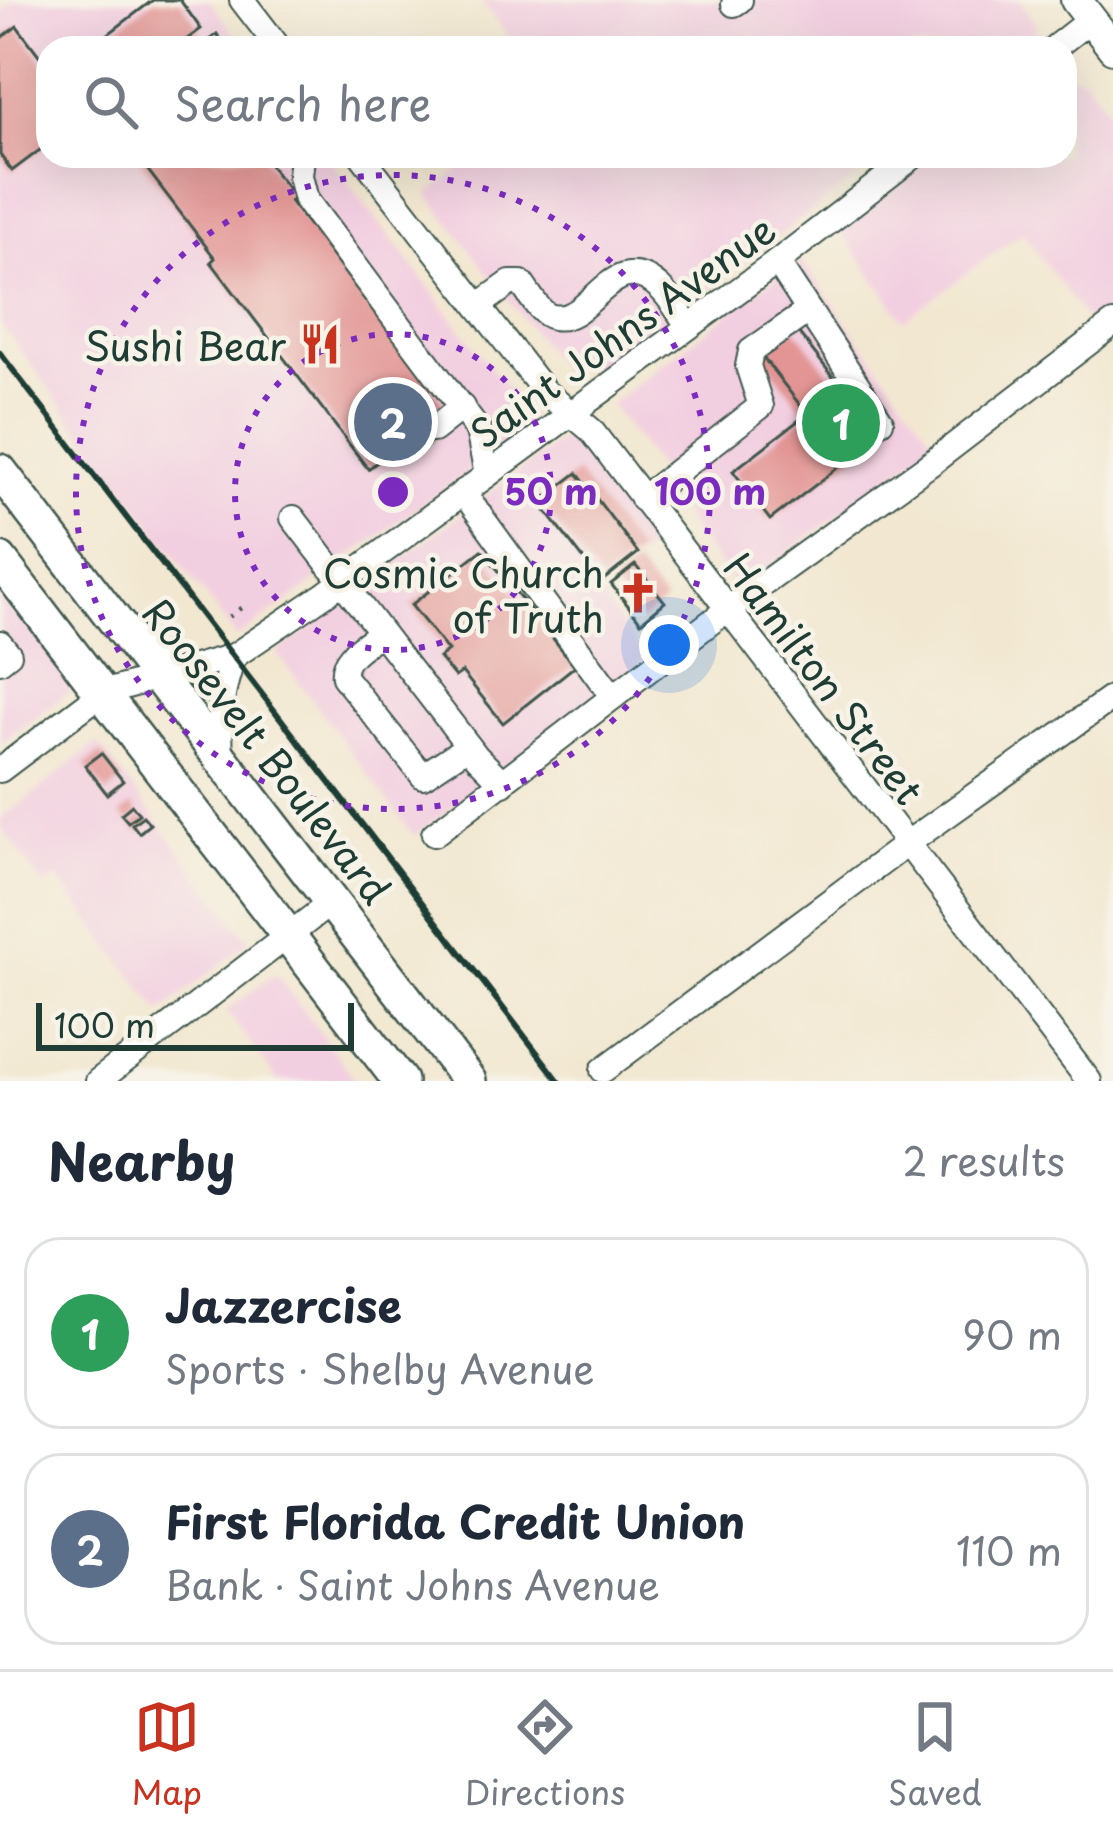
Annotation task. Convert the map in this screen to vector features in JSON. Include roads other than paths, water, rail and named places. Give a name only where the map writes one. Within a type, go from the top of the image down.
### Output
[{"type":"highway","name":"Roosevelt Boulevard","points":[[0,471],[469,1081]]},
{"type":"highway","points":[[0,560],[400,1081]]},
{"type":"main road","points":[[1081,5],[1113,48]]},
{"type":"street","points":[[242,0],[270,36]]},
{"type":"street","points":[[1062,36],[1081,5]]},
{"type":"street","points":[[301,168],[306,200],[478,430],[487,475]]},
{"type":"street","name":"Hamilton Street","points":[[371,168],[544,391],[591,430],[1092,1081]]},
{"type":"street","name":"Saint Johns Avenue","points":[[4,758],[102,693],[234,656],[342,582],[898,168]]},
{"type":"street","points":[[777,262],[881,422]]},
{"type":"street","points":[[478,306],[516,282],[548,316],[556,318],[574,312],[624,275],[658,286],[688,325]]},
{"type":"street","points":[[643,499],[761,406],[748,366],[751,351],[808,311]]},
{"type":"street","points":[[434,834],[1113,324]]},
{"type":"street","points":[[433,430],[463,407]]},
{"type":"street","points":[[463,492],[613,697]]},
{"type":"street","points":[[293,518],[468,746],[503,783]]},
{"type":"street","points":[[380,633],[347,658],[344,677],[423,776],[468,746]]},
{"type":"street","points":[[0,643],[9,654],[0,661]]},
{"type":"street","points":[[221,758],[219,715],[234,656]]},
{"type":"street","points":[[603,1070],[1113,697]]},
{"type":"street","points":[[98,1081],[332,902]]},
{"type":"street","points":[[1092,1081],[1113,1068]]},
{"type":"tunnel","points":[[417,442],[433,430]]},
{"type":"railway","points":[[0,353],[559,1081]]},
{"type":"place","name":"Sushi Bear","points":[[320,344]]},
{"type":"place","name":"First Florida Credit Union","points":[[393,422]]},
{"type":"place","name":"Jazzercise","points":[[841,423]]},
{"type":"place","name":"Cosmic Church of Truth","points":[[638,593]]}]
